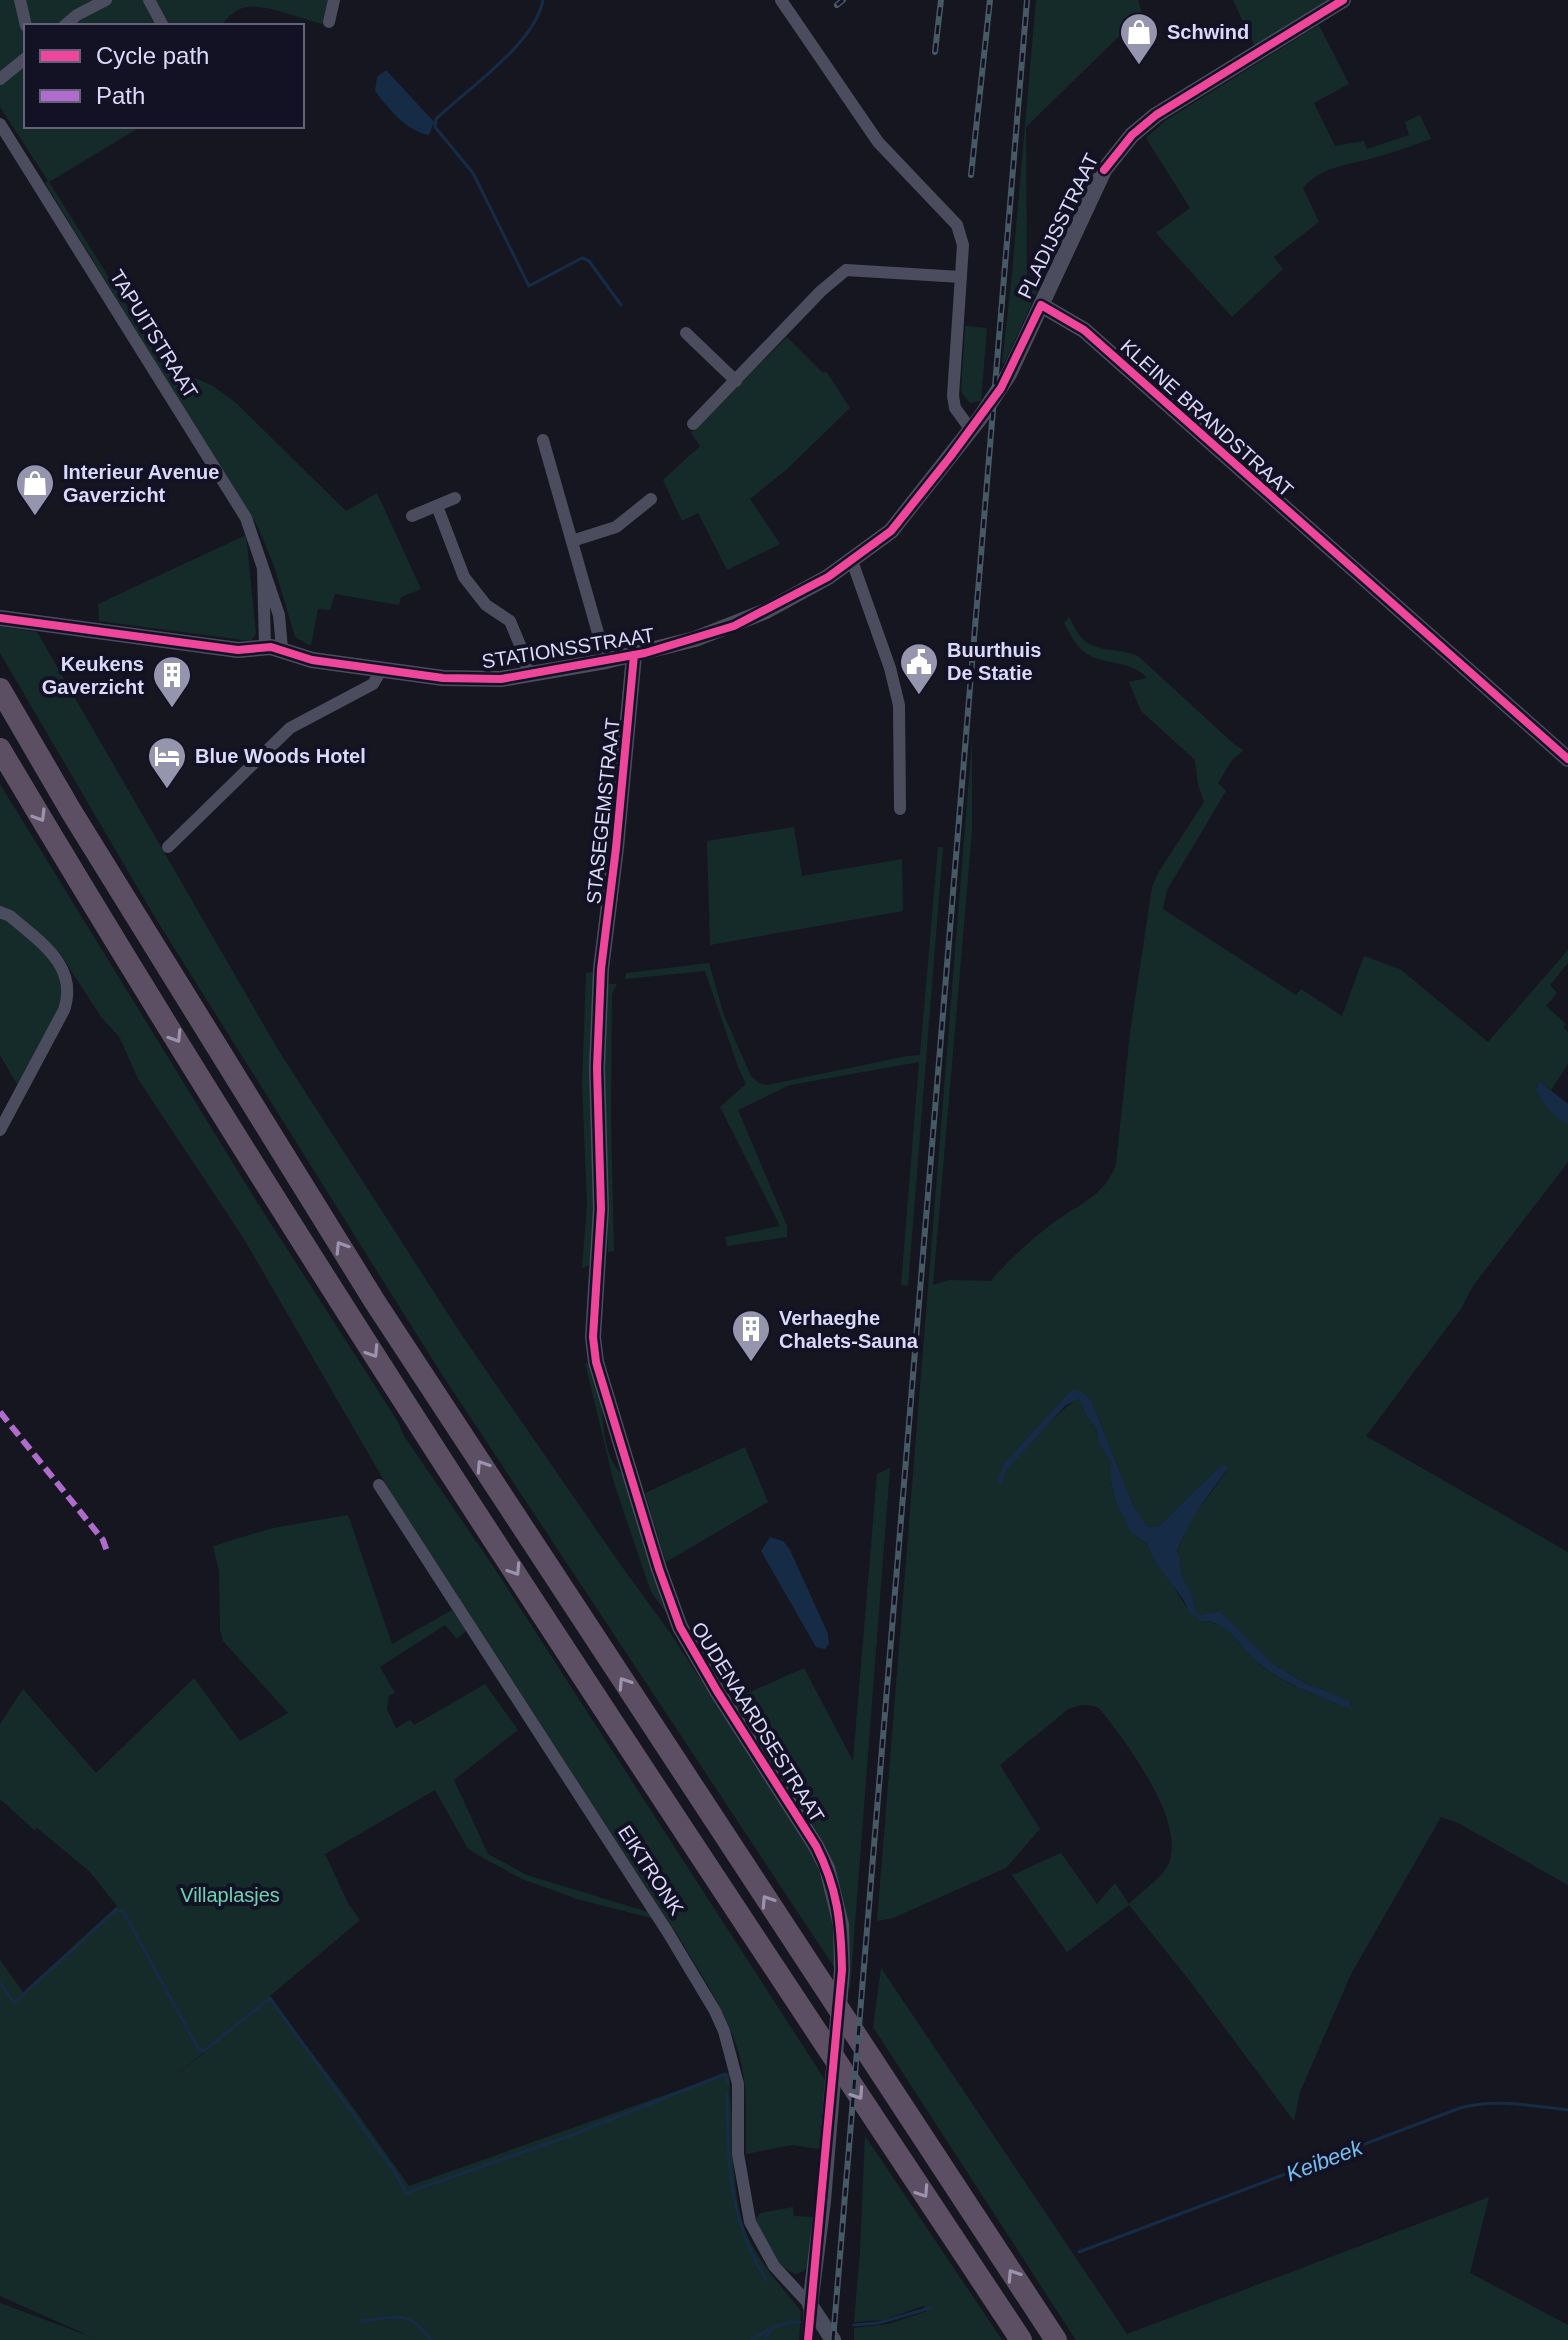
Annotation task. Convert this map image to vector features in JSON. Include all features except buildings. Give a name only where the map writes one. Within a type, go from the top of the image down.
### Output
[{"type":"highway","points":[[0,689],[71,811],[375,1302],[1056,2340]]},
{"type":"highway","points":[[0,749],[349,1315],[805,2015],[1021,2340]]},
{"type":"street","points":[[20,0],[26,24]]},
{"type":"street","points":[[66,24],[106,0]]},
{"type":"street","points":[[149,0],[162,24]]},
{"type":"street","points":[[329,22],[334,0]]},
{"type":"street","points":[[781,0],[878,142],[957,225],[963,245],[953,396],[955,408],[971,430]]},
{"type":"street","name":"PLADIJSSTRAAT","points":[[971,430],[1009,374],[1104,170],[1132,135],[1156,115],[1343,0]]},
{"type":"street","points":[[0,79],[24,60]]},
{"type":"street","name":"TAPUITSTRAAT","points":[[0,124],[246,518],[279,615],[273,648]]},
{"type":"street","points":[[693,424],[821,291],[846,270],[961,277]]},
{"type":"street","name":"KLEINE BRANDSTRAAT","points":[[1041,305],[1084,330],[1568,759]]},
{"type":"street","points":[[686,333],[736,381]]},
{"type":"street","name":"STATIONSSTRAAT","points":[[0,618],[238,650],[273,648],[312,660],[460,679],[501,679],[606,661],[680,644],[734,626],[800,593],[852,561],[891,531],[971,430]]},
{"type":"street","points":[[543,440],[606,661]]},
{"type":"street","points":[[412,516],[455,498]]},
{"type":"street","points":[[572,541],[616,527],[651,499]]},
{"type":"street","points":[[437,506],[464,577],[486,605],[510,621],[525,657],[528,675]]},
{"type":"street","points":[[852,561],[890,668],[899,705],[900,809]]},
{"type":"street","name":"STASEGEMSTRAAT","points":[[601,969],[618,833],[634,655]]},
{"type":"street","points":[[168,847],[290,728],[373,684],[382,669]]},
{"type":"street","points":[[0,912],[10,916],[59,961],[67,978],[69,995],[0,1130]]},
{"type":"street","name":"OUDENAARDSESTRAAT","points":[[601,969],[597,1068],[601,1209],[593,1337],[604,1392],[680,1627],[816,1846],[827,1868],[841,1925],[840,1986],[823,2201],[810,2305]]},
{"type":"street","name":"EIKTRONK","points":[[379,1485],[710,2001],[724,2031],[738,2084],[738,2154],[750,2222],[774,2266],[810,2305]]},
{"type":"street","points":[[808,2340],[810,2305]]},
{"type":"street","points":[[810,2305],[833,2340]]},
{"type":"green space","points":[[0,0],[331,0],[322,24],[274,10],[247,7],[239,9],[223,24],[24,24],[24,128],[139,128],[49,182],[162,358],[185,374],[213,386],[236,403],[346,511],[377,493],[421,589],[401,597],[399,605],[335,594],[330,610],[318,609],[311,646],[295,637],[274,566],[258,527],[0,107]]},
{"type":"green space","points":[[1036,0],[1138,0],[1142,14],[1026,127],[1027,283],[1038,290],[1004,364],[1002,363]]},
{"type":"green space","points":[[1233,0],[1334,0],[1255,47]]},
{"type":"green space","points":[[1319,25],[1349,84],[1314,103],[1335,146],[1364,141],[1367,149],[1409,135],[1405,122],[1420,115],[1431,139],[1337,167],[1311,180],[1303,188],[1319,222],[1274,257],[1283,269],[1232,317],[1156,233],[1190,208],[1146,138],[1165,121]]},
{"type":"green space","points":[[965,326],[987,328],[981,401],[970,403],[961,392]]},
{"type":"green space","points":[[787,337],[823,373],[826,371],[850,408],[786,470],[750,499],[780,544],[727,570],[698,513],[682,521],[663,480],[700,446],[691,433]]},
{"type":"green space","points":[[246,535],[256,634],[251,641],[99,621],[98,604]]},
{"type":"green space","points":[[1069,617],[1081,637],[1095,646],[1138,656],[1244,750],[1232,760],[1218,783],[1226,791],[1167,890],[1163,909],[1296,995],[1301,989],[1342,1016],[1364,956],[1400,969],[1488,1042],[1568,950],[1568,963],[1550,985],[1557,993],[1546,1006],[1566,1024],[1563,1027],[1568,1032],[1568,1064],[1551,1090],[1539,1081],[1536,1090],[1542,1100],[1568,1124],[1568,1162],[1473,1286],[1461,1309],[1366,1436],[1568,1552],[1568,1885],[1458,1823],[1441,1817],[1351,1974],[1300,2092],[1294,2121],[1129,1905],[1067,1952],[1012,1875],[1061,1853],[1097,1904],[1115,1883],[1129,1904],[1165,1870],[1172,1853],[1163,1809],[1139,1762],[1099,1708],[1083,1705],[1067,1710],[1000,1765],[1040,1829],[1006,1868],[893,1918],[877,1921],[972,741],[972,831],[933,1285],[950,1280],[991,1281],[1033,1239],[1093,1196],[1112,1174],[1116,1164],[1130,1033],[1152,887],[1204,802],[1195,760],[1141,711],[1129,682],[1147,678],[1133,668],[1087,654],[1076,644],[1064,623]],"holes":[[[1071,1390],[1091,1400],[1133,1505],[1148,1527],[1159,1526],[1221,1465],[1227,1470],[1187,1526],[1177,1552],[1181,1574],[1192,1594],[1195,1610],[1200,1615],[1220,1611],[1274,1665],[1350,1708],[1276,1676],[1255,1660],[1225,1629],[1201,1621],[1190,1613],[1147,1544],[1130,1532],[1115,1499],[1111,1462],[1099,1444],[1096,1428],[1079,1399],[1053,1419],[1018,1455],[1005,1471],[1001,1484],[1004,1463]]]},
{"type":"green space","points":[[0,626],[37,632],[277,1048],[461,1334],[671,1634],[811,1851],[829,1895],[835,1932],[834,1967],[441,1373],[156,919],[0,653]]},
{"type":"green space","points":[[0,784],[404,1436],[493,1566],[825,2080],[819,2149],[792,2145],[746,2154],[746,2099],[737,2049],[716,2000],[680,1939],[393,1496],[244,1239],[138,1079],[120,1038],[101,1017],[59,952],[54,952],[0,907]]},
{"type":"green space","points":[[794,827],[802,876],[902,859],[903,911],[710,945],[707,841]]},
{"type":"green space","points":[[938,847],[943,847],[908,1286],[901,1285],[919,1062],[790,1085],[738,1110],[787,1226],[787,1237],[727,1246],[725,1237],[780,1226],[720,1107],[746,1084],[705,971],[625,979],[626,973],[709,963],[724,1015],[751,1076],[759,1083],[767,1085],[920,1055]]},
{"type":"green space","points":[[0,915],[44,953],[62,977],[63,989],[55,1017],[18,1086],[0,1055]]},
{"type":"green space","points":[[592,972],[596,983],[593,1251],[589,1265],[582,1268],[587,1204],[582,1084],[586,973]]},
{"type":"green space","points":[[617,984],[612,994],[614,1251],[608,1252],[604,1130],[605,987]]},
{"type":"green space","points":[[585,1363],[591,1365],[598,1388],[611,1459],[624,1476],[669,1616],[651,1592],[614,1483]]},
{"type":"green space","points":[[745,1447],[768,1502],[666,1562],[645,1493]]},
{"type":"green space","points":[[890,1468],[850,1989],[846,1984],[845,1912],[730,1701],[804,1668],[853,1761],[877,1474]]},
{"type":"green space","name":"Villaplasjes","points":[[348,1515],[392,1644],[452,1610],[466,1631],[457,1639],[445,1625],[380,1667],[395,1693],[389,1696],[387,1709],[396,1728],[410,1720],[414,1725],[485,1684],[518,1730],[454,1780],[488,1854],[527,1875],[651,1913],[655,1919],[577,1899],[522,1879],[485,1859],[468,1849],[435,1790],[325,1854],[349,1905],[360,1920],[166,2084],[270,1998],[409,2186],[730,2072],[738,2204],[746,2233],[758,2255],[801,2311],[799,2340],[0,2340],[0,2303],[94,2338],[0,2296],[0,1960],[23,1992],[117,1906],[90,1872],[37,1828],[34,1830],[0,1799],[0,1724],[23,1689],[96,1773],[194,1678],[240,1741],[288,1713],[223,1641],[219,1571],[213,1546],[273,1528]]},
{"type":"green space","points":[[881,1968],[1127,2334],[1489,2197],[1470,2273],[1568,2325],[1568,2340],[1076,2340],[873,2027]]},
{"type":"green space","points":[[865,2136],[1002,2340],[854,2340],[854,2328],[889,2324],[927,2311],[923,2306],[883,2320],[854,2322]]},
{"type":"green space","points":[[793,2207],[794,2216],[814,2217],[810,2261],[804,2271],[796,2274],[775,2258],[755,2218],[761,2213]]},
{"type":"water","points":[[386,70],[434,122],[429,135],[406,124],[375,91],[377,77]]},
{"type":"water","points":[[1539,1081],[1568,1104],[1568,1124],[1553,1114],[1542,1101],[1536,1090]]},
{"type":"water","points":[[1071,1390],[1083,1393],[1091,1400],[1133,1505],[1148,1527],[1159,1526],[1221,1465],[1227,1466],[1193,1519],[1177,1551],[1181,1574],[1192,1594],[1195,1610],[1200,1615],[1220,1611],[1274,1665],[1307,1684],[1350,1701],[1351,1709],[1276,1676],[1255,1660],[1225,1629],[1190,1614],[1147,1544],[1130,1532],[1115,1499],[1111,1462],[1099,1444],[1096,1428],[1079,1399],[1066,1405],[1007,1469],[1001,1484],[997,1483],[1004,1463]]},
{"type":"water","points":[[770,1537],[783,1541],[790,1550],[828,1634],[829,1644],[825,1649],[816,1647],[761,1551]]},
{"type":"waterway","points":[[543,0],[527,33],[514,49],[436,119],[435,127],[473,173],[529,286],[582,258],[589,261],[621,305]]},
{"type":"waterway","points":[[0,1983],[14,2003],[116,1910],[123,1911],[199,2050],[204,2051],[270,1998],[394,2171],[406,2193],[569,2136],[725,2074],[728,2084]]},
{"type":"waterway","points":[[727,2094],[728,2144],[737,2212],[753,2257],[766,2280]]},
{"type":"waterway","name":"Keibeek","points":[[1079,2252],[1460,2108],[1500,2103],[1568,2110]]},
{"type":"waterway","name":"Keibeek","points":[[854,2325],[878,2323],[930,2308]]},
{"type":"waterway","points":[[360,2321],[400,2317],[415,2323],[431,2340]]},
{"type":"waterway","name":"Keibeek","points":[[765,2340],[771,2328],[800,2322]]},
{"type":"waterway","points":[[752,2340],[771,2328]]},
{"type":"railway","points":[[837,5],[843,0]]},
{"type":"railway","points":[[935,52],[941,0]]},
{"type":"railway","points":[[971,175],[990,0]]},
{"type":"railway","points":[[833,2340],[1027,0]]},
{"type":"marked path","points":[[0,1412],[103,1540],[108,1554]]},
{"type":"cycle path","points":[[1104,170],[1132,135],[1156,115],[1343,0]]},
{"type":"cycle path","points":[[0,618],[238,650],[271,647],[312,660],[443,678],[501,679],[645,653],[734,626],[828,577],[891,531],[1001,388],[1041,305],[1084,330],[1568,759]]},
{"type":"cycle path","points":[[634,655],[601,969],[597,1068],[601,1209],[593,1337],[596,1362],[659,1569],[680,1627],[816,1846],[837,1906],[842,1970],[808,2340]]},
{"type":"place","name":"Schwind","points":[[1139,66]]},
{"type":"place","name":"Interieur Avenue Gaverzicht","points":[[35,517]]},
{"type":"place","name":"Buurthuis De Statie","points":[[919,696]]},
{"type":"place","name":"Keukens Gaverzicht","points":[[172,709]]},
{"type":"place","name":"Blue Woods Hotel","points":[[167,790]]},
{"type":"place","name":"Verhaeghe Chalets-Sauna","points":[[751,1363]]}]
